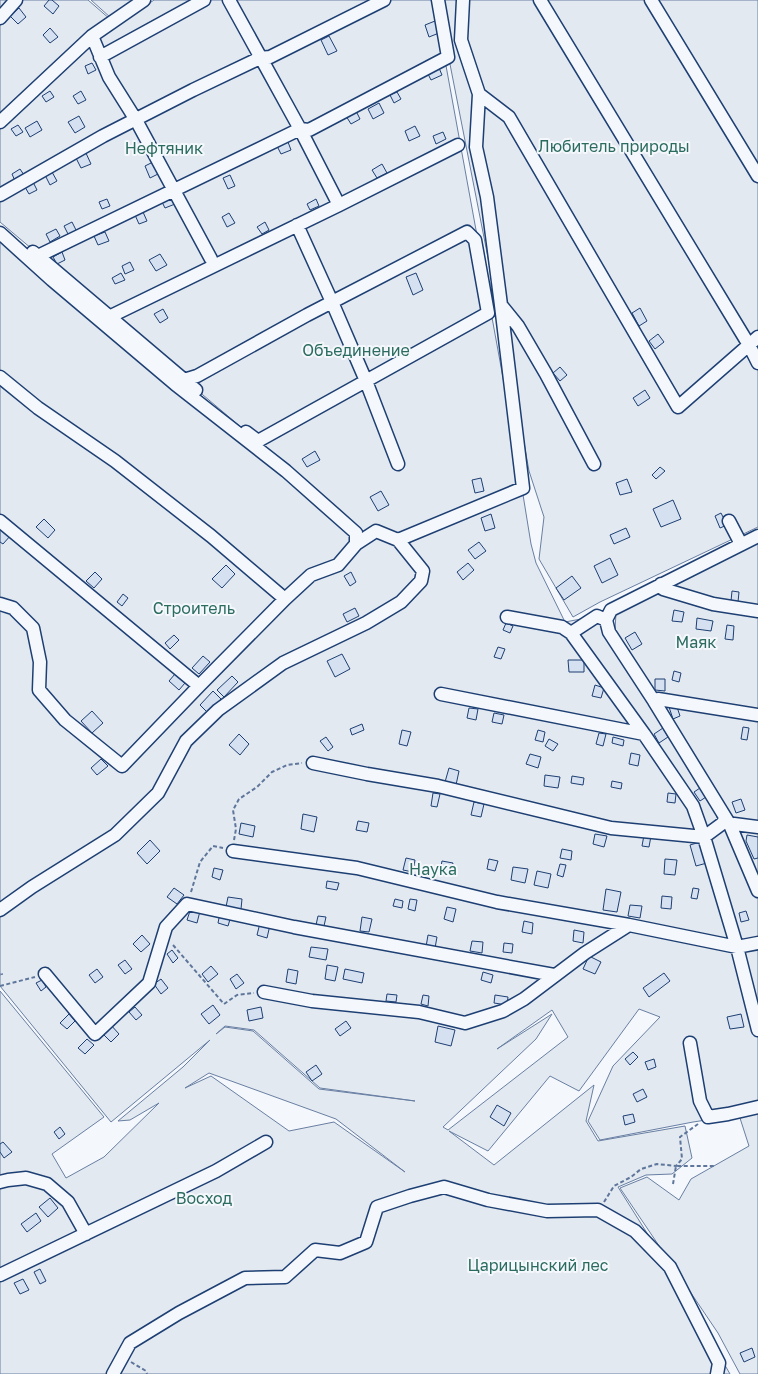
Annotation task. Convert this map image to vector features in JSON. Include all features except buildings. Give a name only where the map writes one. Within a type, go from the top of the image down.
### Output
[{"type":"street","points":[[0,18],[16,0]]},
{"type":"street","points":[[0,122],[92,36],[144,0]]},
{"type":"street","points":[[100,57],[204,0]]},
{"type":"street","points":[[229,0],[340,205]]},
{"type":"street","points":[[0,195],[103,136],[260,58],[270,56],[384,0]]},
{"type":"street","points":[[38,256],[300,129],[309,130],[448,57],[438,0]]},
{"type":"street","points":[[398,540],[523,488],[487,197],[476,147],[479,94],[461,40],[463,0]]},
{"type":"street","points":[[540,0],[754,341],[758,363]]},
{"type":"street","points":[[651,0],[758,176]]},
{"type":"street","points":[[92,36],[109,77],[136,120],[211,259]]},
{"type":"street","points":[[479,94],[508,117],[678,407],[754,341]]},
{"type":"street","points":[[109,317],[340,205],[458,145]]},
{"type":"street","points":[[0,225],[184,380],[258,441],[488,313],[475,240],[467,232],[255,343],[197,376],[184,380]]},
{"type":"street","points":[[297,225],[366,381],[398,464]]},
{"type":"street","points":[[0,233],[52,280],[175,384],[293,478],[356,534],[356,544]]},
{"type":"street","points":[[501,305],[518,326],[594,464]]},
{"type":"street","points":[[0,377],[38,408],[115,462],[211,536],[285,599]]},
{"type":"street","points":[[0,521],[199,686]]},
{"type":"street","points":[[729,521],[741,544]]},
{"type":"street","points":[[0,604],[13,608],[33,628],[40,662],[39,690],[65,720],[122,766],[285,599],[311,575],[338,566],[356,544],[376,531],[398,540],[423,571],[421,581],[401,602],[366,623],[283,663],[218,710],[186,741],[158,793],[115,835],[32,887],[0,910]]},
{"type":"street","points":[[758,536],[611,610],[606,620],[608,632],[654,701],[727,822],[758,891]]},
{"type":"street","points":[[661,584],[663,589],[713,604],[758,611]]},
{"type":"street","points":[[571,633],[597,616],[606,620]]},
{"type":"street","points":[[507,617],[562,627],[571,633],[693,806],[737,947],[758,1030]]},
{"type":"street","points":[[441,694],[644,734]]},
{"type":"street","points":[[654,701],[658,698],[758,715]]},
{"type":"street","points":[[313,762],[367,774],[438,786],[611,828],[704,837],[722,823],[727,822],[758,827]]},
{"type":"street","points":[[233,850],[358,868],[497,902],[630,925],[737,947],[758,943]]},
{"type":"street","points":[[45,974],[95,1034],[150,983],[166,927],[187,904],[294,927],[554,975]]},
{"type":"street","points":[[264,992],[312,1001],[420,1012],[465,1023],[502,1012],[524,999],[584,953],[630,925]]},
{"type":"street","points":[[690,1043],[700,1102],[708,1116],[728,1114],[758,1107]]},
{"type":"street","points":[[0,1275],[216,1171],[266,1142]]},
{"type":"street","points":[[0,1182],[26,1178],[47,1184],[68,1202],[86,1234]]},
{"type":"street","points":[[113,1374],[130,1343],[179,1313],[245,1278],[285,1277],[315,1250],[340,1253],[366,1242],[377,1207],[444,1187],[488,1200],[547,1211],[598,1210],[635,1231],[670,1268],[719,1363],[717,1374]]},
{"type":"path","points":[[187,904],[200,862],[213,846],[233,850],[236,829],[233,810],[239,799],[272,772],[286,765],[313,762]]},
{"type":"path","points":[[164,934],[224,1004],[237,995],[264,992]]},
{"type":"path","points":[[0,986],[45,974]]},
{"type":"path","points":[[673,1184],[676,1166],[682,1159],[680,1137],[708,1116]]},
{"type":"path","points":[[598,1210],[614,1186],[632,1177],[641,1169],[657,1164],[714,1166]]},
{"type":"path","points":[[122,1357],[146,1371],[147,1374]]},
{"type":"green space","points":[[0,0],[88,0],[111,20],[0,118]]},
{"type":"green space","points":[[91,0],[141,0],[111,18]]},
{"type":"green space","name":"Нефтяник","points":[[154,0],[224,0],[336,203],[108,313],[0,222],[0,126],[100,38]]},
{"type":"green space","points":[[233,0],[434,0],[512,427],[531,544],[536,563],[565,622],[597,616],[715,807],[717,818],[726,827],[758,897],[758,1374],[740,1374],[718,1333],[620,1188],[647,1177],[679,1200],[691,1179],[749,1146],[739,1115],[600,1140],[588,1121],[613,1066],[660,1017],[639,1009],[579,1091],[550,1076],[488,1151],[449,1131],[494,1165],[594,1085],[586,1121],[598,1141],[685,1126],[692,1158],[672,1174],[646,1175],[618,1187],[669,1268],[730,1374],[0,1374],[0,991],[104,1117],[52,1154],[66,1178],[104,1157],[159,1103],[130,1120],[118,1121],[183,1067],[210,1040],[111,1122],[0,986],[0,975],[3,974],[0,974],[0,232],[293,471],[113,319],[343,209]],"holes":[[[552,1010],[568,1037],[448,1130],[443,1127],[536,1039],[552,1014],[497,1049]],[[225,1026],[254,1030],[320,1088],[415,1101],[319,1089],[253,1031],[225,1027],[216,1034]],[[209,1073],[336,1119],[405,1172],[334,1122],[289,1131],[211,1076],[185,1088]]]},
{"type":"green space","name":"Любитель природы","points":[[439,0],[758,0],[758,527],[600,602],[573,617],[539,559],[544,517],[529,471]]},
{"type":"green space","name":"Маяк","points":[[758,543],[758,876],[615,630],[616,613]]},
{"type":"park label","name":"Объединение","points":[[356,350]]},
{"type":"park label","name":"Строитель","points":[[194,608]]},
{"type":"park label","name":"Наука","points":[[433,869]]},
{"type":"park label","name":"Восход","points":[[204,1198]]},
{"type":"park label","name":"Царицынский лес","points":[[538,1265]]}]
